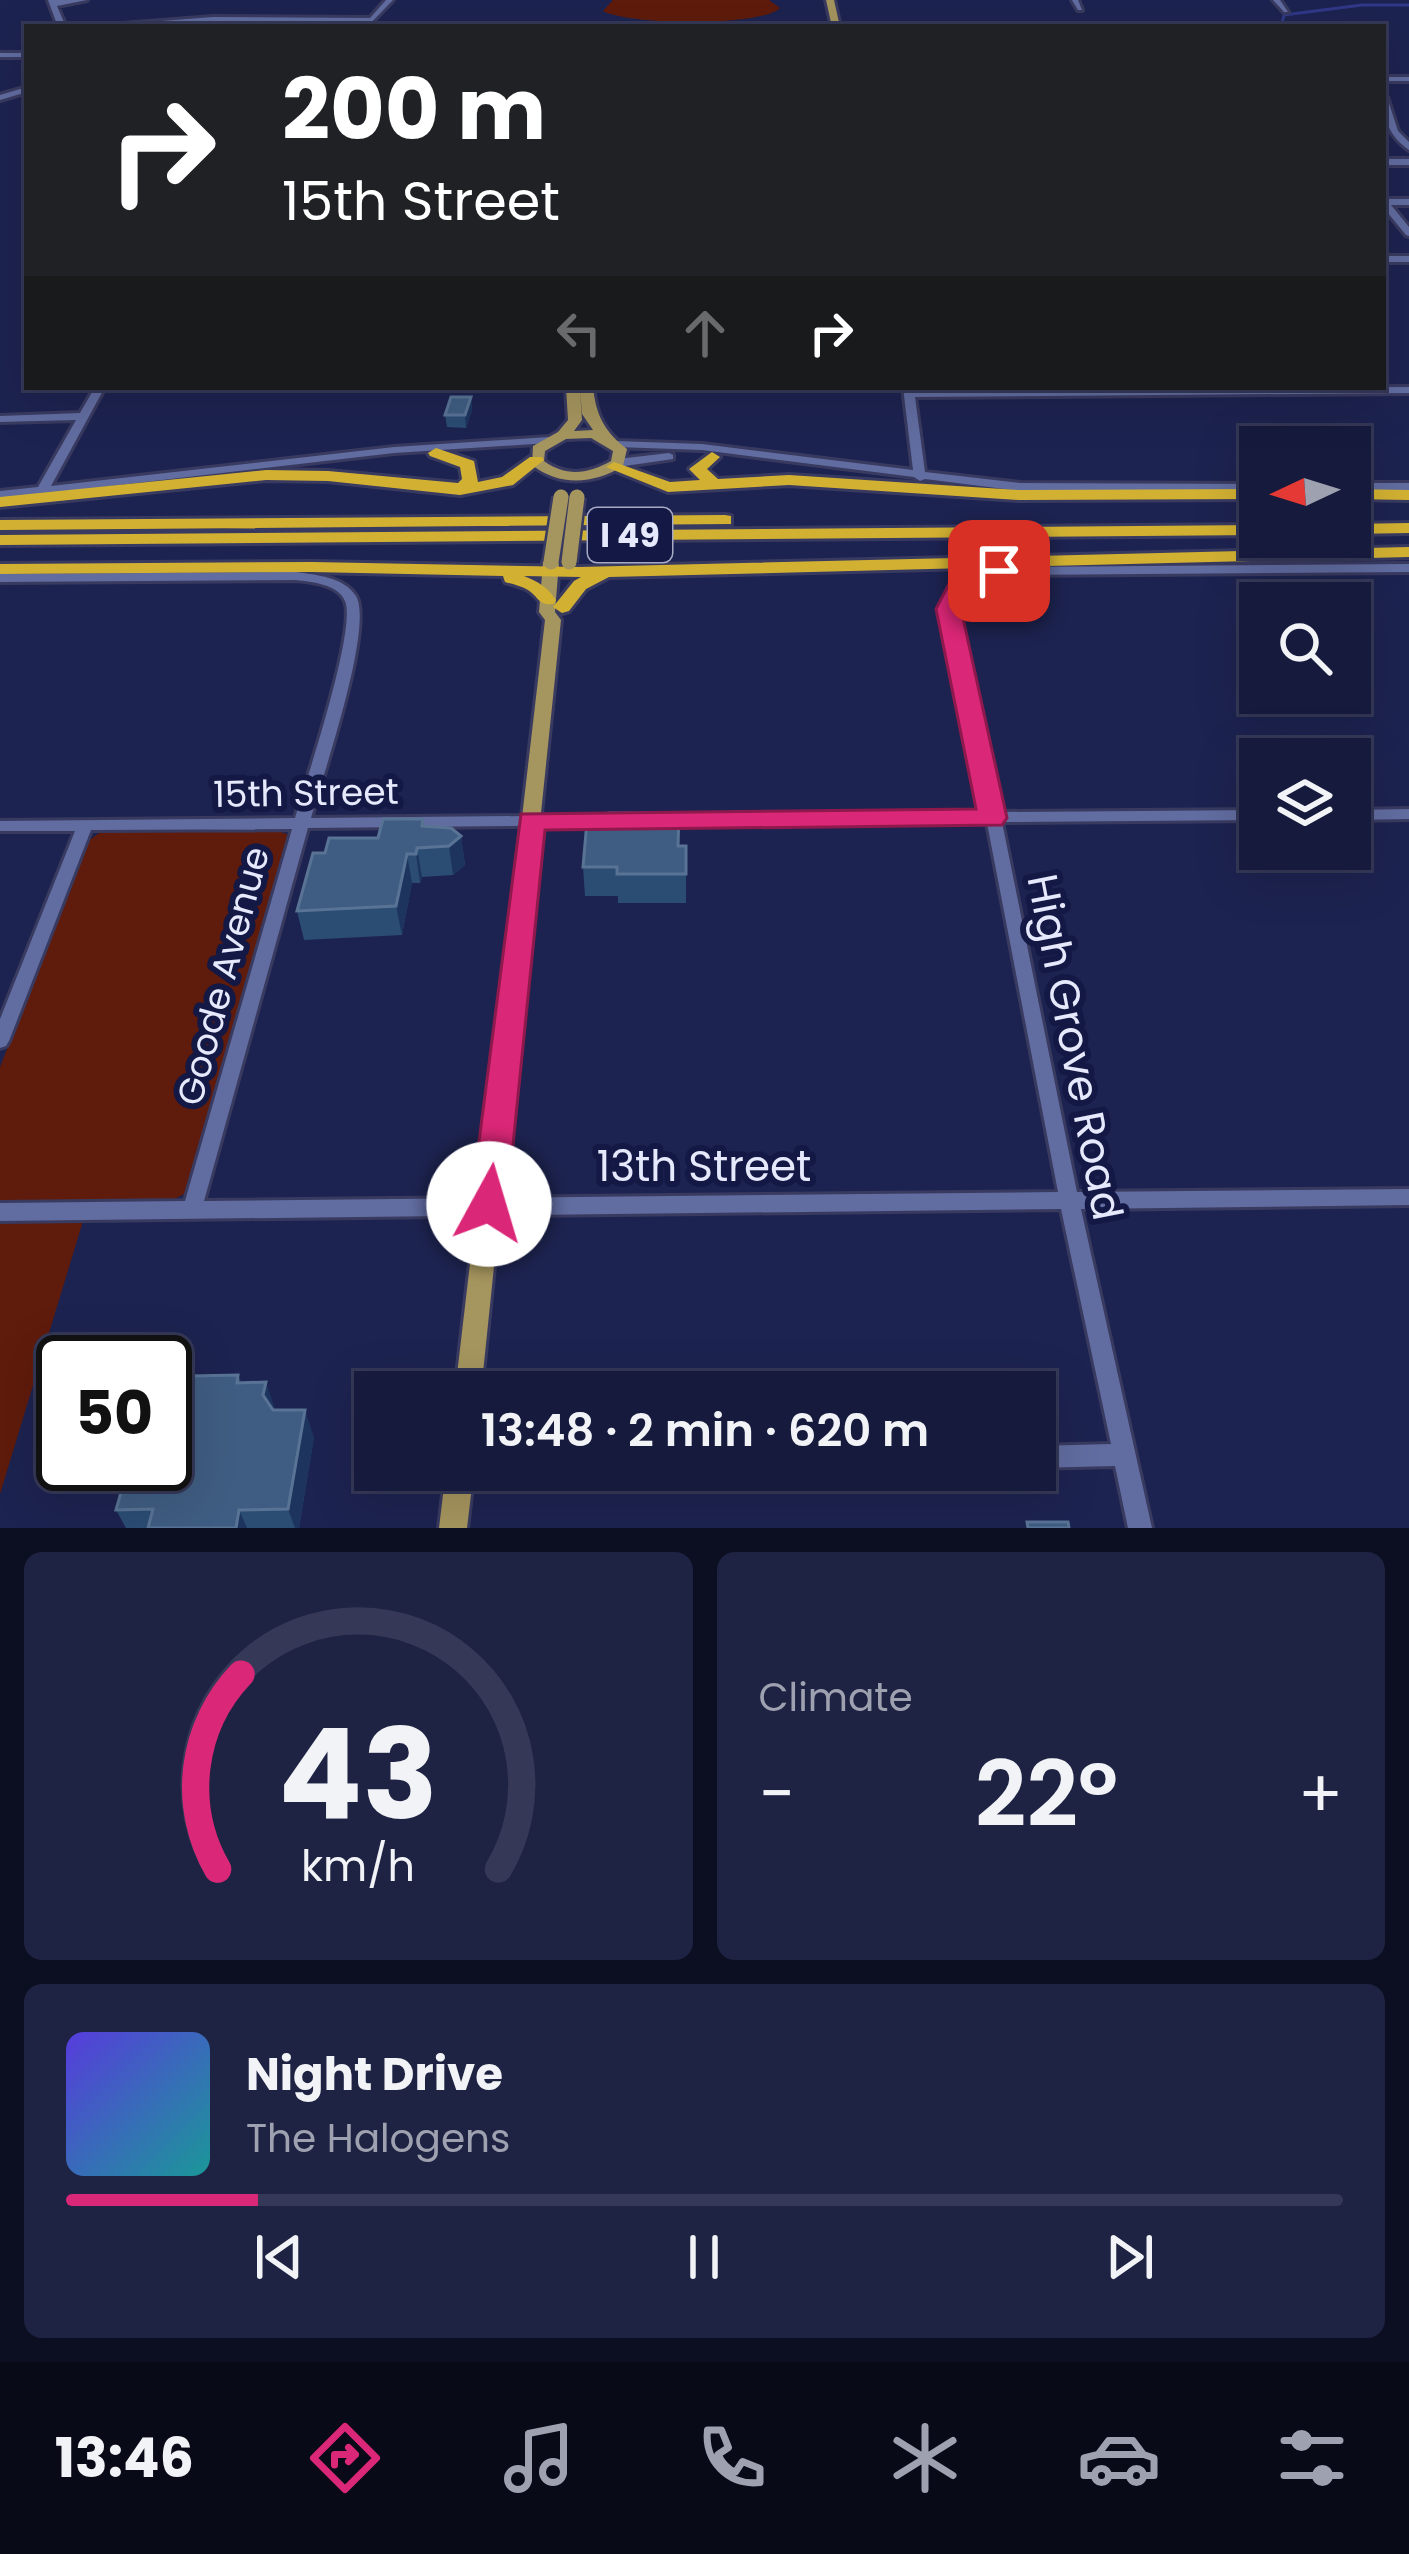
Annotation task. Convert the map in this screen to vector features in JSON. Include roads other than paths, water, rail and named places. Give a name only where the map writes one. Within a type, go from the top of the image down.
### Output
[{"type":"highway","points":[[436,453],[468,464],[472,480],[460,490]]},
{"type":"highway","points":[[712,457],[698,469],[714,484]]},
{"type":"highway","points":[[0,498],[266,475],[328,476],[460,490],[507,481],[540,463]]},
{"type":"highway","points":[[616,465],[657,486],[806,480],[1019,495],[1239,491]]},
{"type":"highway","points":[[1371,490],[1409,491]]},
{"type":"highway","points":[[1371,515],[1409,515]]},
{"type":"highway","name":"I 49","points":[[0,525],[1239,516]]},
{"type":"highway","points":[[1371,529],[1409,529]]},
{"type":"highway","name":"I 49","points":[[0,540],[1239,530]]},
{"type":"highway","points":[[0,569],[347,567],[488,573],[559,567],[610,572],[1409,552]]},
{"type":"highway","points":[[488,573],[529,584],[554,609],[580,585],[610,572]]},
{"type":"main road","points":[[540,463],[556,438],[575,421],[573,390]]},
{"type":"main road","points":[[470,1371],[569,497],[591,476],[616,465],[611,441],[589,415],[586,390]]},
{"type":"main road","points":[[556,438],[611,441]]},
{"type":"main road","points":[[540,463],[591,476]]},
{"type":"main road","points":[[540,463],[569,497]]},
{"type":"main road","points":[[453,1528],[457,1491]]},
{"type":"street","points":[[52,2],[84,0]]},
{"type":"street","points":[[135,24],[213,19],[368,24],[390,0]]},
{"type":"street","points":[[1075,0],[1080,9]]},
{"type":"street","points":[[1276,0],[1286,10]]},
{"type":"street","points":[[1386,107],[1394,132],[1409,147]]},
{"type":"street","points":[[1386,204],[1409,233]]},
{"type":"street","points":[[41,492],[98,390]]},
{"type":"street","points":[[920,477],[909,390],[1409,390]]},
{"type":"street","points":[[0,419],[84,416]]},
{"type":"street","points":[[0,498],[394,450],[556,438]]},
{"type":"street","points":[[611,441],[702,447],[1036,488],[1239,491]]},
{"type":"street","points":[[318,460],[436,453],[540,463]]},
{"type":"street","points":[[616,465],[712,457],[782,459]]},
{"type":"street","name":"High Grove Road","points":[[1140,1528],[949,609],[961,583],[983,573],[1409,568]]},
{"type":"street","name":"Goode Avenue","points":[[0,578],[296,575],[330,579],[352,594],[357,611],[354,624],[193,1207]]},
{"type":"street","points":[[1371,814],[1409,814]]},
{"type":"street","name":"15th Street","points":[[0,826],[1239,815]]},
{"type":"street","points":[[0,1041],[9,995],[86,826]]},
{"type":"street","name":"13th Street","points":[[0,1212],[1409,1197]]},
{"type":"street","points":[[1056,1456],[1124,1455]]},
{"type":"waterway","points":[[1264,24],[1282,23],[1284,15],[1362,5],[1409,5]]},
{"type":"waterway","points":[[1145,24],[1166,24]]}]
